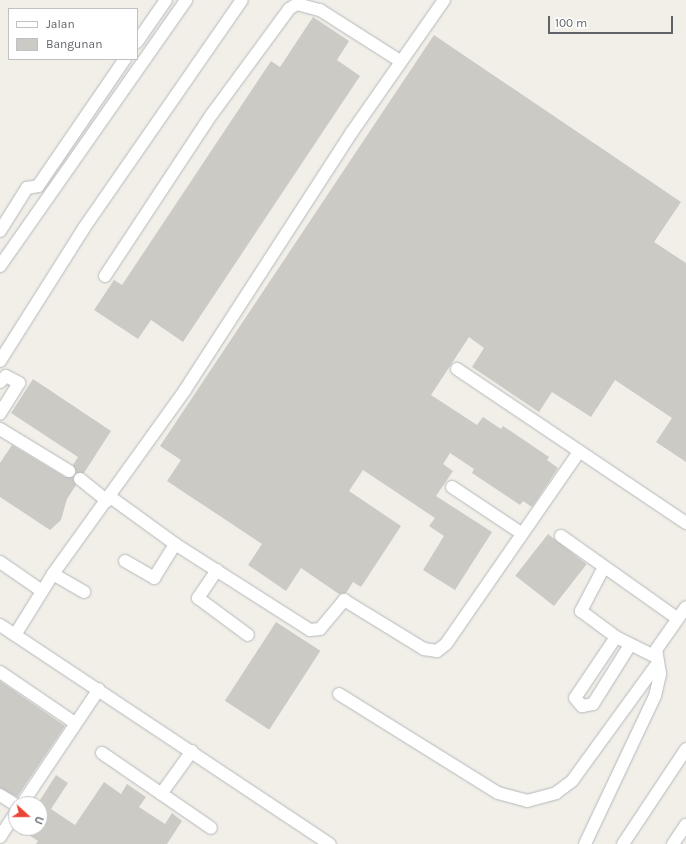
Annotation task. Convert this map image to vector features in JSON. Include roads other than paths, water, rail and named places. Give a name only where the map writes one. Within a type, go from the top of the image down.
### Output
[{"type":"street","points":[[138,41],[166,0]]},
{"type":"street","points":[[2,260],[186,0]]},
{"type":"street","points":[[0,361],[84,228],[242,0]]},
{"type":"street","points":[[15,636],[42,591],[185,390],[400,62],[444,0]]},
{"type":"street","points":[[105,276],[212,114],[289,9],[297,4],[320,10],[400,62]]},
{"type":"street","points":[[0,231],[27,188],[38,186],[124,60]]},
{"type":"street","points":[[457,369],[686,523]]},
{"type":"street","points":[[0,382],[6,376],[19,383],[0,413]]},
{"type":"street","points":[[0,429],[69,470]]},
{"type":"street","points":[[80,479],[175,544],[310,630],[320,629],[344,600],[424,649],[437,651],[446,644],[521,533],[579,452]]},
{"type":"street","points":[[452,487],[521,533]]},
{"type":"street","points":[[561,536],[677,618]]},
{"type":"street","points":[[125,561],[154,578],[175,544]]},
{"type":"street","points":[[0,562],[42,591]]},
{"type":"street","points":[[604,567],[580,608],[616,637],[656,661]]},
{"type":"street","points":[[218,570],[198,598],[248,635]]},
{"type":"street","points":[[54,574],[84,592]]},
{"type":"street","points":[[585,844],[655,696],[660,674],[656,661],[656,650],[686,607]]},
{"type":"street","points":[[0,625],[99,689],[330,844]]},
{"type":"street","points":[[616,637],[575,698],[582,706],[593,704],[630,645]]},
{"type":"street","points":[[339,694],[498,794],[527,801],[556,793],[572,781],[656,661]]},
{"type":"street","points":[[0,672],[75,723]]},
{"type":"street","points":[[27,796],[99,689]]},
{"type":"street","points":[[623,844],[686,750]]},
{"type":"street","points":[[161,794],[192,751]]},
{"type":"street","points":[[102,753],[211,828]]},
{"type":"street","points":[[0,837],[8,824]]},
{"type":"street","points":[[673,844],[686,825]]}]
